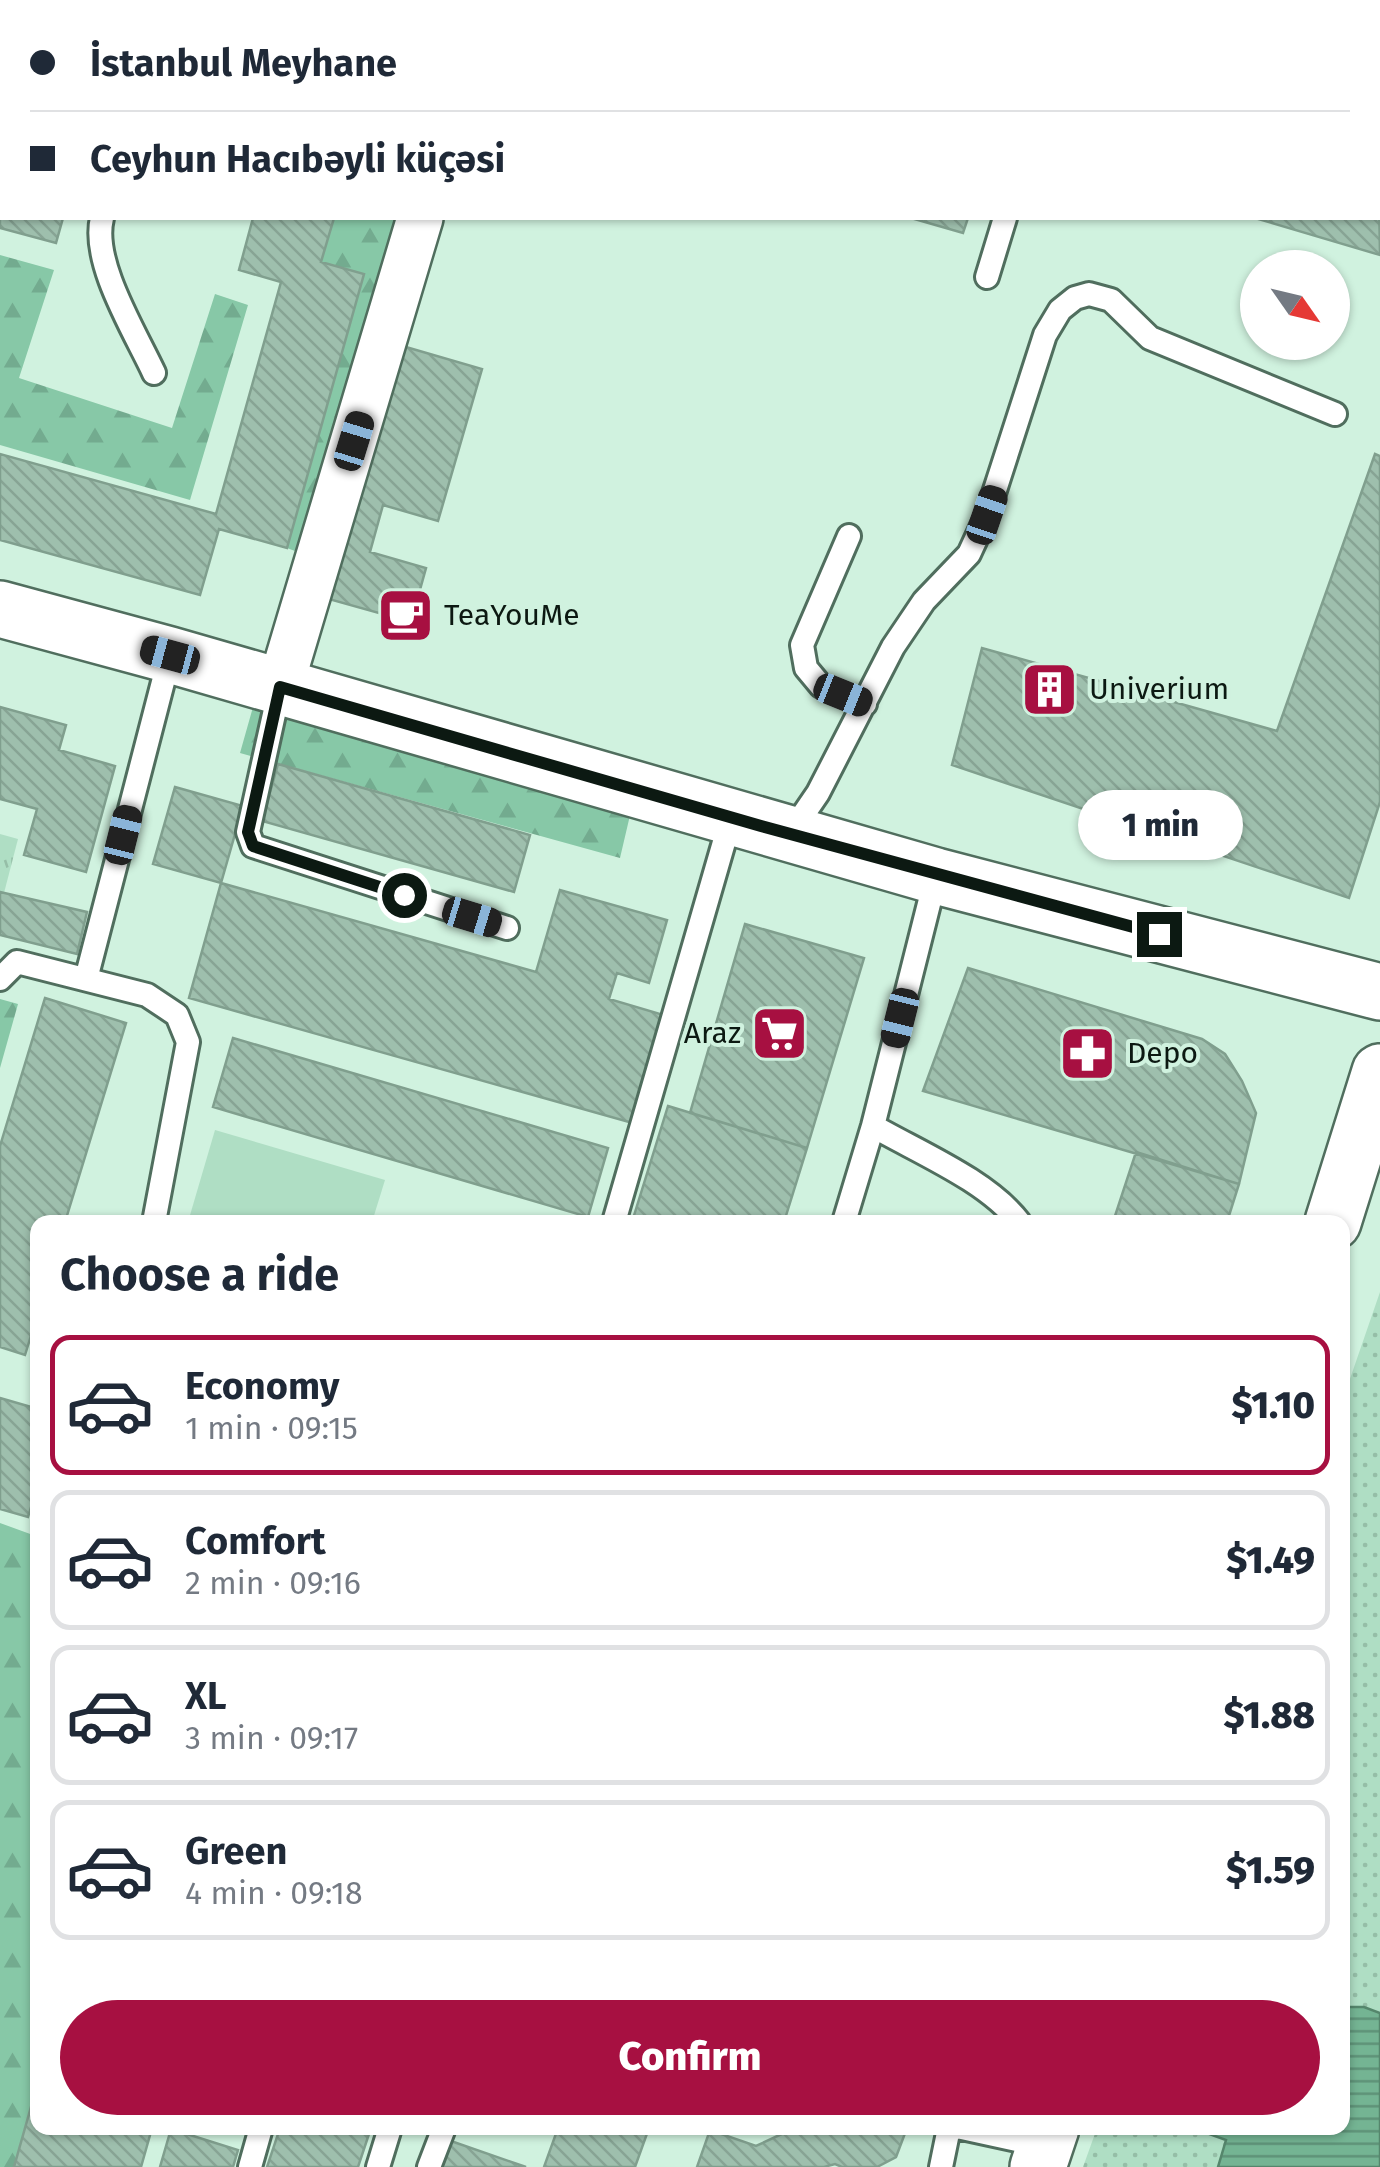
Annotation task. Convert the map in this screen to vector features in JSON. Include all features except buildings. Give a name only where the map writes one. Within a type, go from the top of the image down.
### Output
[{"type":"main road","points":[[0,609],[936,876],[1380,992]]},
{"type":"main road","points":[[1335,1215],[1380,1072]]},
{"type":"street","points":[[280,687],[419,220]]},
{"type":"lane","points":[[101,220],[98,232],[104,263],[154,374]]},
{"type":"lane","points":[[987,277],[1004,220]]},
{"type":"lane","points":[[790,835],[818,793],[894,646],[924,602],[969,554],[987,515],[1045,335],[1060,310],[1074,298],[1090,294],[1111,300],[1150,338],[1335,414]]},
{"type":"lane","points":[[849,536],[802,645],[806,668],[821,686],[865,704]]},
{"type":"lane","points":[[86,979],[170,655]]},
{"type":"lane","points":[[280,687],[248,832],[253,846],[507,928]]},
{"type":"lane","points":[[616,1215],[731,818]]},
{"type":"lane","points":[[846,1215],[936,876]]},
{"type":"lane","points":[[0,979],[17,962],[147,994],[177,1015],[188,1042],[155,1215]]},
{"type":"lane","points":[[872,1126],[978,1187],[1014,1215]]},
{"type":"lane","points":[[250,2167],[259,2135]]},
{"type":"lane","points":[[378,2167],[388,2135]]},
{"type":"lane","points":[[429,2167],[441,2135]]},
{"type":"lane","points":[[940,2167],[947,2135]]},
{"type":"lane","points":[[993,2135],[1045,2147]]},
{"type":"green space","points":[[333,220],[401,220],[303,554],[287,548],[363,275],[321,262]]},
{"type":"green space","points":[[0,255],[54,270],[19,378],[172,428],[215,294],[248,305],[190,500],[0,445]]},
{"type":"green space","points":[[253,707],[631,811],[620,858],[240,753]]},
{"type":"green space","points":[[0,834],[18,839],[4,893],[0,892]]},
{"type":"green space","points":[[0,999],[18,1004],[0,1068]]},
{"type":"green space","points":[[215,1130],[385,1180],[374,1215],[190,1215]]},
{"type":"green space","points":[[1380,1292],[1380,2167],[1083,2167],[1094,2135],[1350,2135],[1350,1379]]},
{"type":"green space","points":[[0,1523],[30,1534],[30,2110],[14,2167],[0,2167]]},
{"type":"shaded area","points":[[1350,2007],[1380,2013],[1380,2167],[1218,2167],[1226,2140],[1212,2135],[1350,2135]]},
{"type":"place","name":"TeaYouMe","points":[[405,615]]},
{"type":"place","name":"Univerium","points":[[1050,689]]},
{"type":"place","name":"Araz","points":[[780,1033]]},
{"type":"place","name":"Depo","points":[[1088,1053]]},
{"type":"route","points":[[404,895],[253,846],[248,832],[280,687],[936,876],[1159,934]]}]
